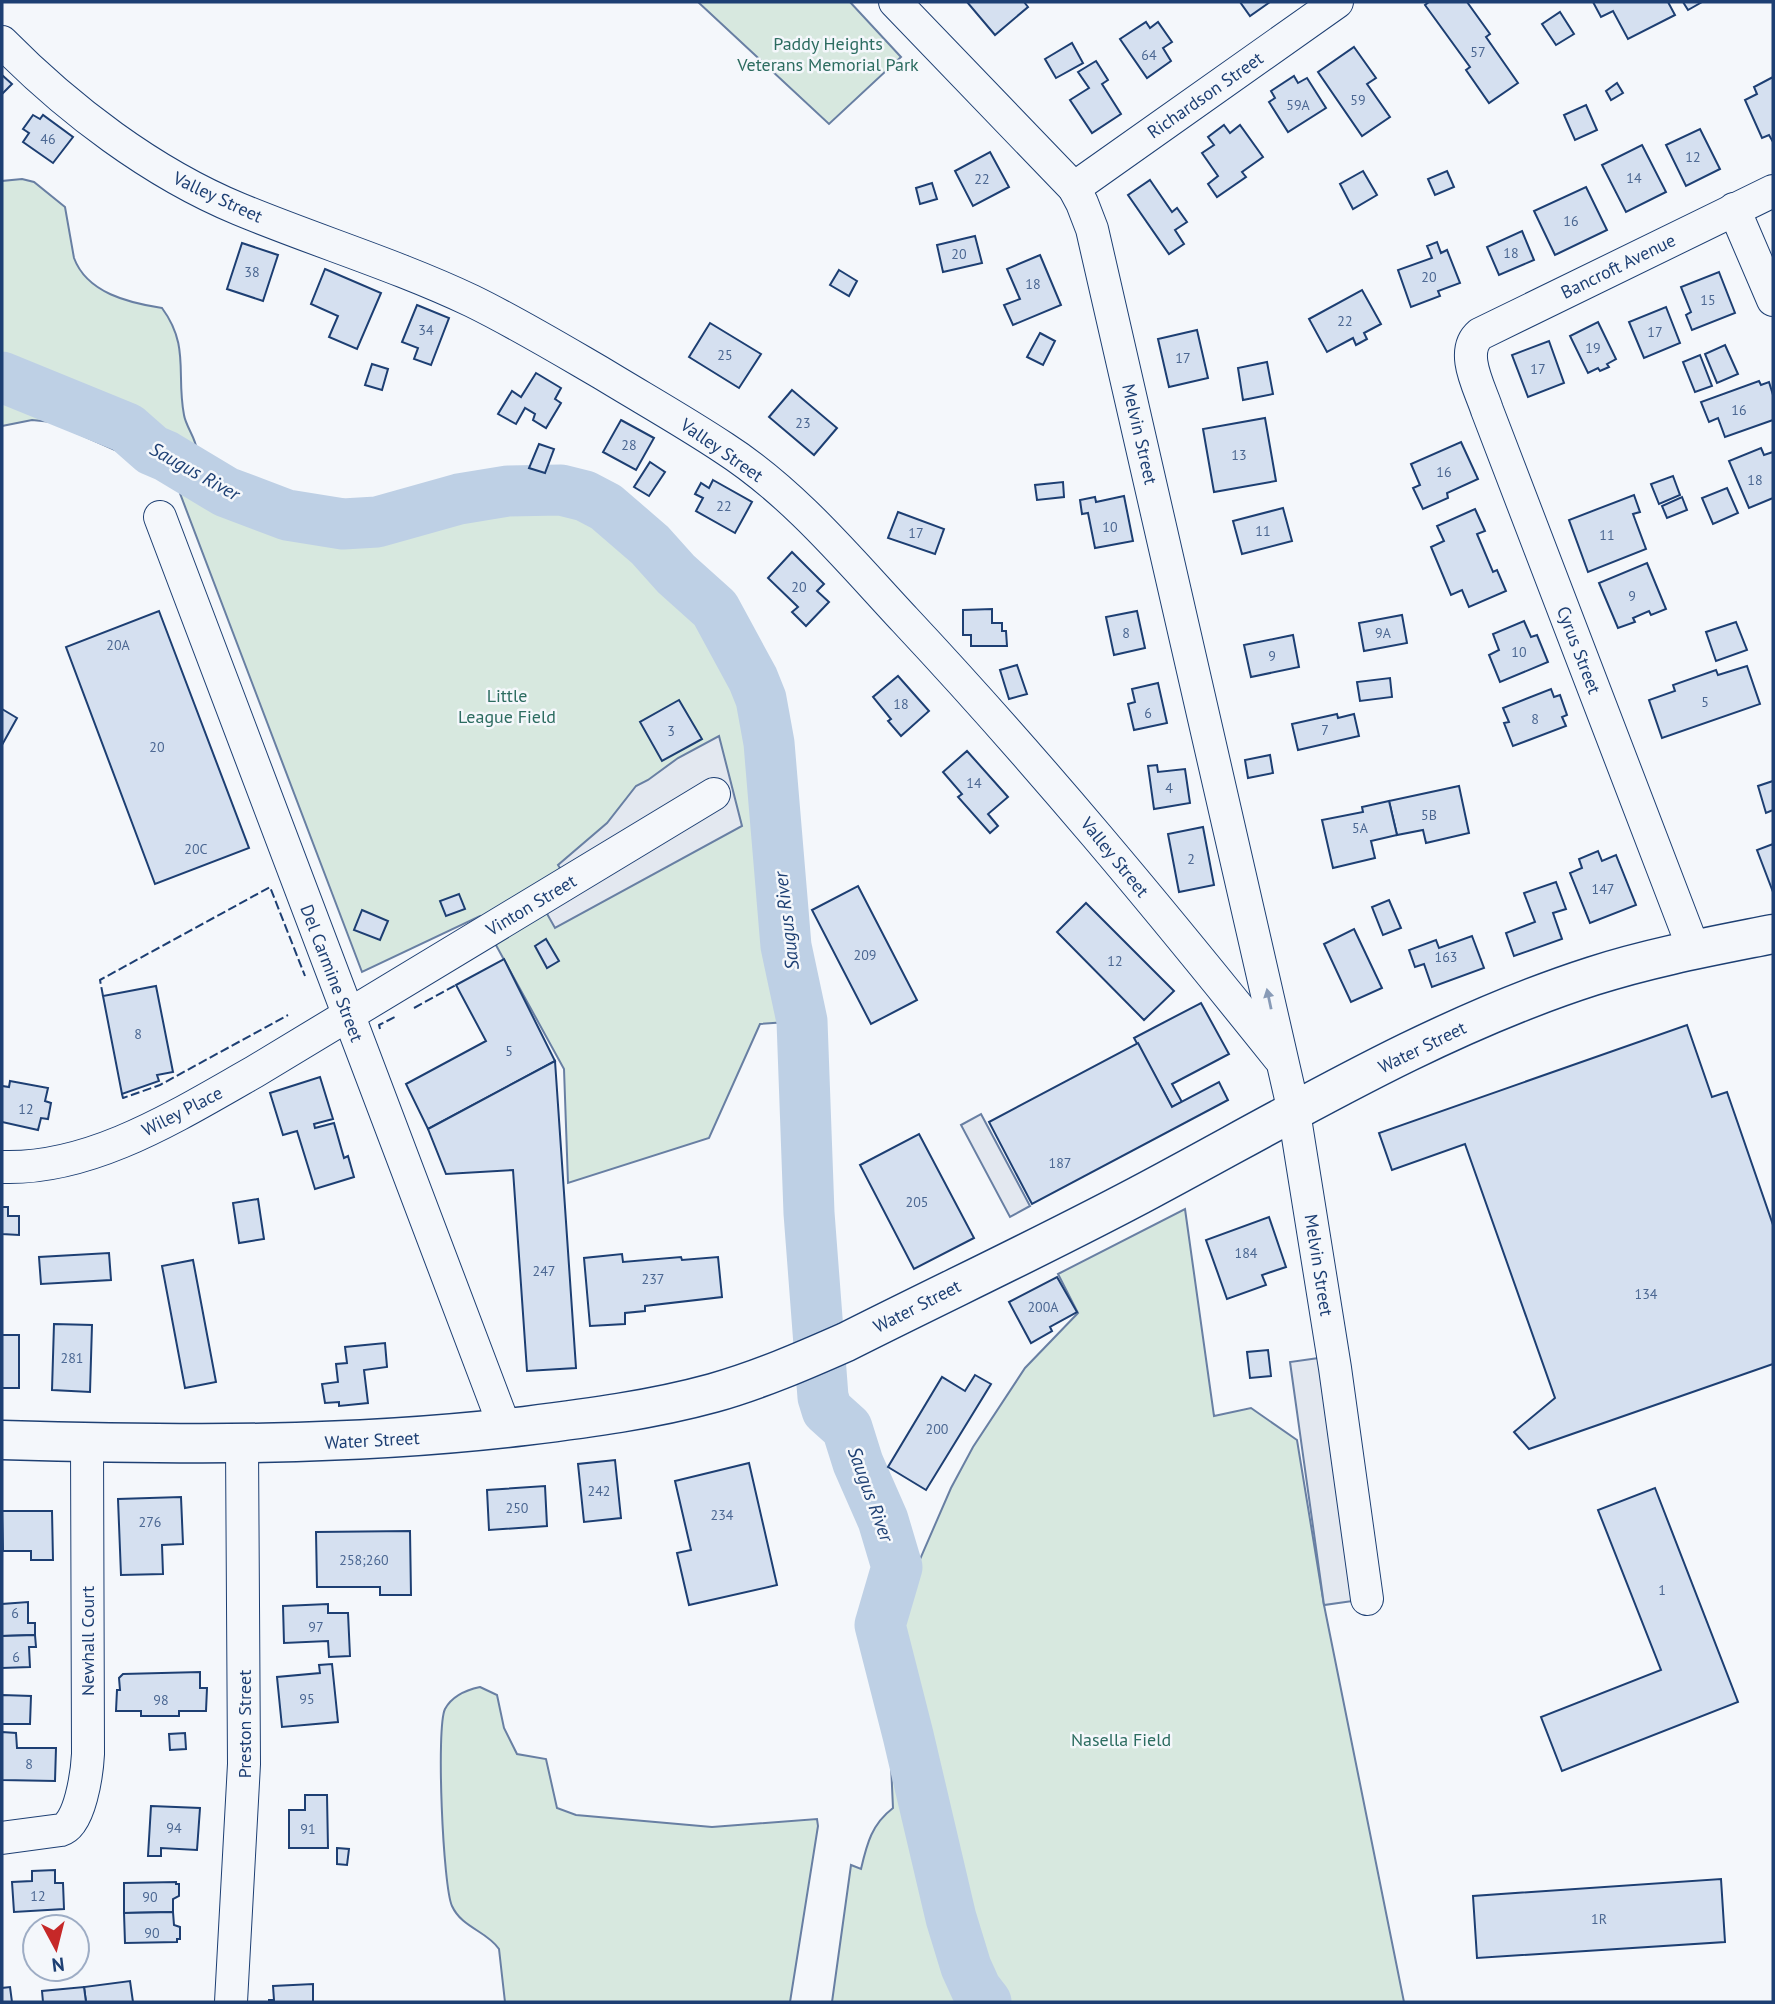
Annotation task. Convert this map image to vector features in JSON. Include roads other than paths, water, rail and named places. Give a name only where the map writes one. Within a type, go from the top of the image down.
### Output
[{"type":"main road","name":"Water Street","points":[[2,1440],[242,1445],[382,1440],[608,1415],[681,1401],[744,1383],[798,1364],[846,1342],[1147,1191],[1394,1060],[1505,1009],[1593,976],[1694,950],[1773,934]]},
{"type":"street","name":"Melvin Street","points":[[895,2],[1074,188],[1086,211],[1097,245],[1294,1112],[1335,1368],[1367,1599]]},
{"type":"street","name":"Richardson Street","points":[[1074,188],[1332,3]]},
{"type":"street","name":"Valley Street","points":[[2,41],[61,96],[151,164],[237,208],[388,265],[474,303],[547,342],[683,422],[729,451],[763,477],[848,559],[1076,808],[1283,1065]]},
{"type":"street","name":"Bancroft Avenue","points":[[1470,349],[1480,334],[1773,191]]},
{"type":"street","points":[[1734,209],[1773,300]]},
{"type":"street","name":"Cyrus Street","points":[[1470,349],[1488,410],[1694,950]]},
{"type":"street","name":"Del Carmine Street","points":[[160,517],[505,1428]]},
{"type":"street","name":"Vinton Street","points":[[348,1016],[714,794]]},
{"type":"street","name":"Melvin Street","points":[[1220,985],[1250,964],[1254,953],[1255,934]]},
{"type":"street","name":"Wiley Place","points":[[2,1167],[40,1165],[124,1140],[201,1102],[348,1016]]},
{"type":"street","name":"Newhall Court","points":[[2,1838],[61,1830],[69,1826],[76,1814],[88,1760],[87,1442]]},
{"type":"street","name":"Preston Street","points":[[232,2002],[244,1764],[242,1445]]},
{"type":"waterway","name":"Saugus River","points":[[2,377],[127,428],[152,450],[226,492],[287,515],[343,524],[377,522],[459,499],[508,491],[561,490],[585,496],[606,507],[650,545],[676,574],[715,609],[753,679],[761,699],[769,743],[786,946],[802,1021],[809,1213],[823,1397],[827,1410],[847,1428],[858,1463],[883,1520],[897,1567],[880,1625],[951,1918],[966,1967],[976,1989],[986,2002]]},
{"type":"park label","name":"Paddy Heights Veterans Memorial Park","points":[[828,53]]},
{"type":"park label","name":"Little League Field","points":[[507,705]]},
{"type":"park label","name":"Nasella Field","points":[[1121,1739]]}]
